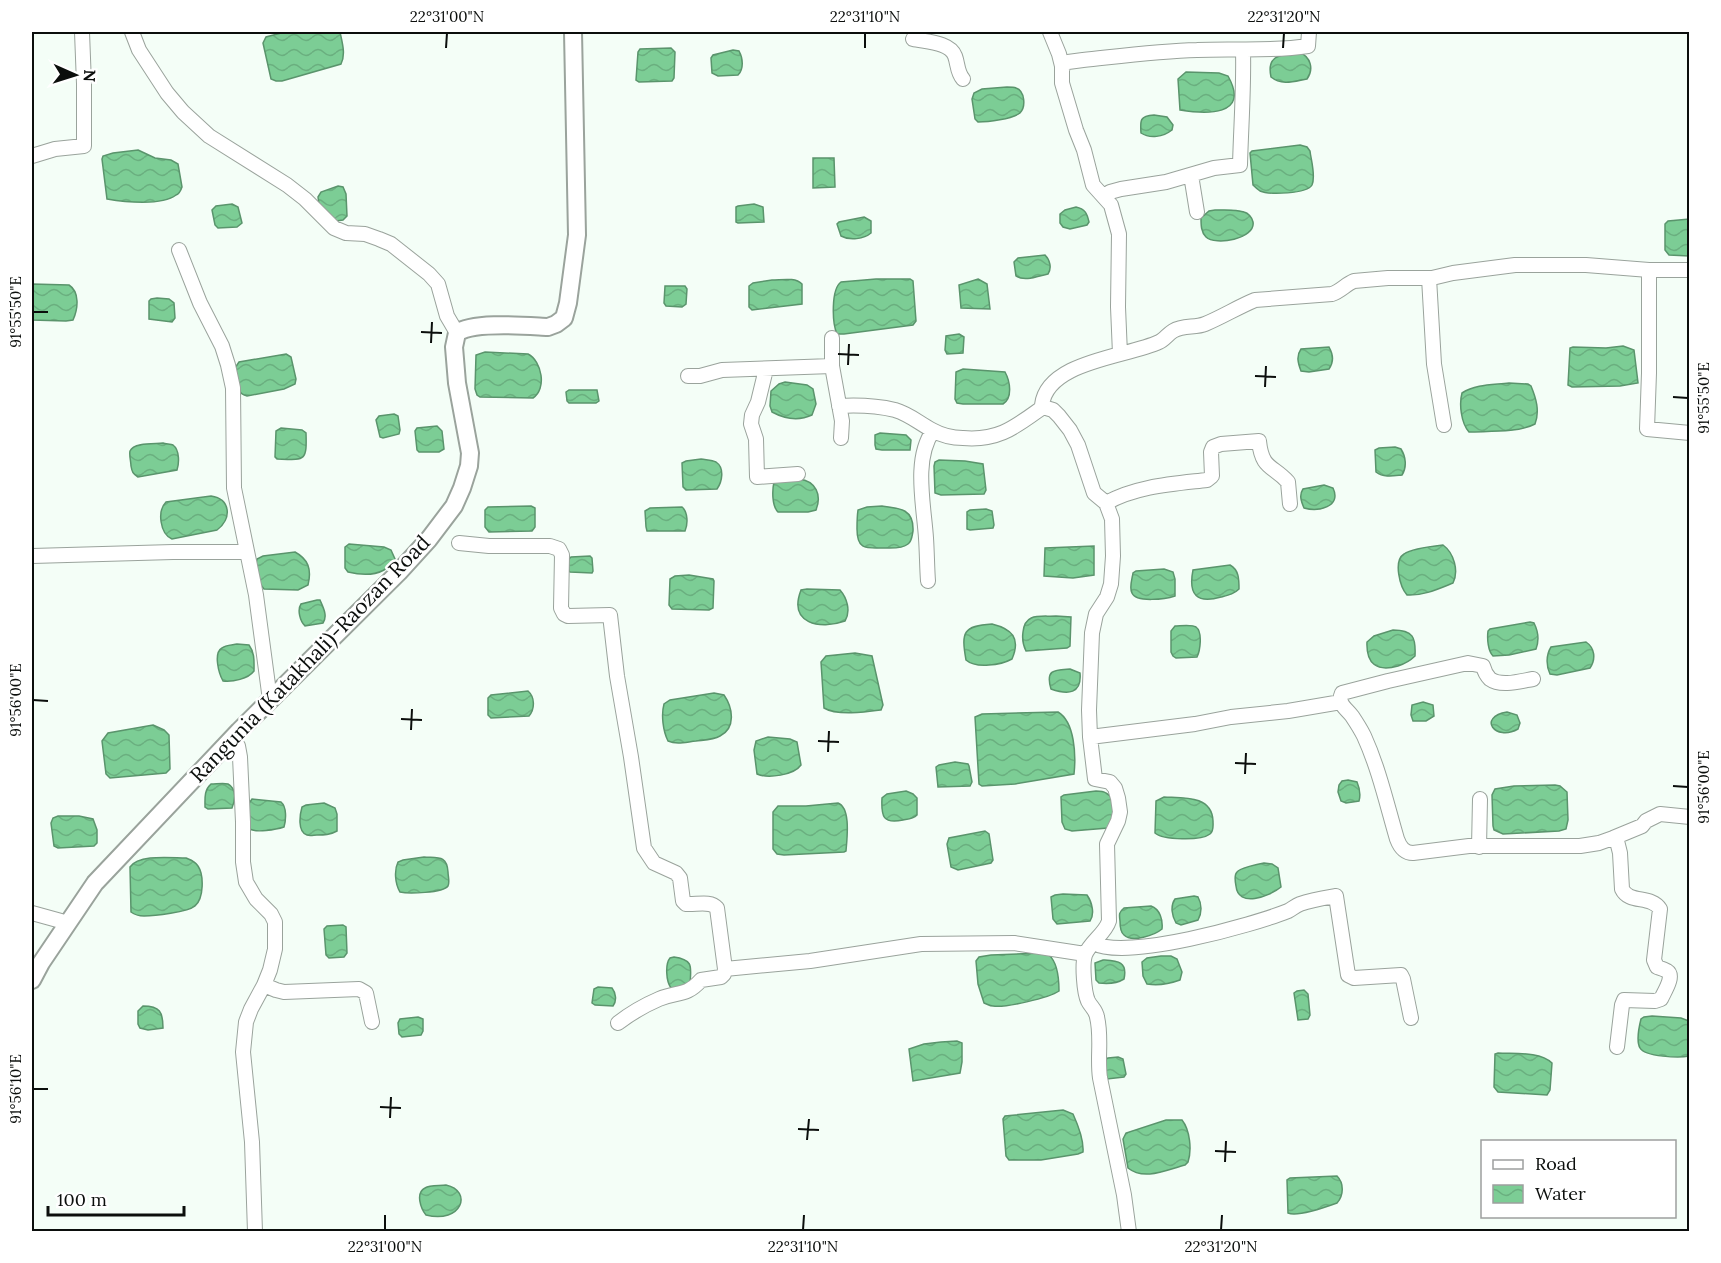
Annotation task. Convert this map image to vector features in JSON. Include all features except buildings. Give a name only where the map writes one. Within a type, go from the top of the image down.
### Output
[{"type":"main road","points":[[457,333],[468,328],[498,326],[548,327],[564,318],[577,235],[573,32]]},
{"type":"main road","name":"Rangunia (Katakhali)-Raozan Road","points":[[32,980],[40,963],[95,883],[232,738],[399,572],[429,539],[454,506],[462,488],[471,453],[457,383],[454,347],[457,333]]},
{"type":"street","points":[[32,156],[55,149],[84,146],[82,32]]},
{"type":"street","points":[[132,32],[139,51],[167,93],[208,136],[286,185],[305,199],[334,228],[346,233],[365,234],[379,238],[391,244],[429,274],[438,284],[447,316],[457,333]]},
{"type":"street","points":[[1050,32],[1059,54],[1062,83],[1093,185],[1111,205],[1119,234],[1120,354]]},
{"type":"street","points":[[1062,66],[1068,62],[1197,50],[1283,49],[1308,46],[1309,32]]},
{"type":"street","points":[[913,39],[949,48],[954,54],[958,72],[963,79]]},
{"type":"street","points":[[1104,196],[1121,189],[1166,182],[1214,168],[1240,165],[1241,111],[1244,94],[1243,50]]},
{"type":"street","points":[[1191,175],[1197,212]]},
{"type":"street","points":[[179,250],[200,303],[222,346],[233,388],[234,488],[256,596],[270,700]]},
{"type":"street","points":[[1044,407],[1043,399],[1053,382],[1096,360],[1161,341],[1173,331],[1203,325],[1255,300],[1332,294],[1339,292],[1354,281],[1429,278],[1515,265],[1586,265],[1649,270],[1689,270]]},
{"type":"street","points":[[1649,270],[1647,429],[1689,433]]},
{"type":"street","points":[[1429,278],[1434,364],[1444,425]]},
{"type":"street","points":[[832,338],[832,366],[842,421],[842,438]]},
{"type":"street","points":[[688,376],[700,376],[722,370],[832,366]]},
{"type":"street","points":[[766,369],[758,402],[752,415],[752,430],[756,439],[757,477],[798,474]]},
{"type":"street","points":[[839,406],[895,410],[914,418],[933,431],[955,438],[978,439],[994,437],[1016,426],[1044,407]]},
{"type":"street","points":[[1044,407],[1053,410],[1070,430],[1094,494],[1106,503],[1112,519],[1111,584],[1107,597],[1096,614],[1092,633],[1089,710],[1095,779],[1110,782],[1115,789],[1120,812],[1107,844],[1109,921],[1107,928],[1089,949],[1084,968],[1088,1002],[1097,1017],[1099,1070],[1124,1195],[1129,1232]]},
{"type":"street","points":[[928,581],[922,486],[925,449],[927,440],[933,431]]},
{"type":"street","points":[[1106,503],[1119,496],[1168,484],[1207,480],[1212,476],[1211,452],[1213,447],[1221,444],[1258,441],[1268,466],[1288,482],[1290,504]]},
{"type":"street","points":[[459,543],[489,546],[550,546],[559,549],[562,555],[561,608],[564,614],[568,616],[609,615],[644,848],[654,863],[676,873],[680,878],[683,901],[686,904],[714,904],[717,908],[724,974],[721,977],[701,980],[693,989],[661,998],[618,1023]]},
{"type":"street","points":[[32,556],[246,552]]},
{"type":"street","points":[[1533,679],[1506,683],[1496,681],[1490,679],[1483,666],[1468,663],[1342,693],[1341,702],[1364,736],[1400,846],[1407,853],[1479,847],[1580,846],[1616,837],[1642,826],[1646,821],[1660,814],[1689,817]]},
{"type":"street","points":[[1090,737],[1341,702]]},
{"type":"street","points":[[232,738],[238,746],[240,757],[243,862],[246,882],[256,899],[271,914],[275,922],[275,949],[264,985],[250,1009],[246,1022],[243,1052],[252,1142],[255,1232]]},
{"type":"street","points":[[1479,847],[1480,799]]},
{"type":"street","points":[[1616,837],[1624,893],[1628,897],[1652,901],[1660,909],[1655,964],[1670,974],[1661,999],[1655,1001],[1624,1000],[1617,1047]]},
{"type":"street","points":[[724,969],[810,961],[921,944],[1014,943],[1118,949],[1165,943],[1233,928],[1286,911],[1302,903],[1336,896],[1348,975],[1354,978],[1401,975],[1410,1018]]},
{"type":"street","points":[[32,913],[61,921],[66,925]]},
{"type":"street","points":[[264,985],[284,992],[359,989],[366,993],[372,1022]]},
{"type":"water","points":[[285,32],[340,32],[343,44],[341,64],[282,81],[271,79],[263,43],[266,37]]},
{"type":"water","points":[[671,48],[675,52],[672,81],[639,82],[636,80],[640,49]]},
{"type":"water","points":[[733,50],[739,51],[742,60],[742,67],[738,75],[718,76],[712,73],[711,58],[713,55]]},
{"type":"water","points":[[1299,52],[1309,60],[1311,67],[1307,79],[1284,82],[1271,77],[1270,69],[1273,60],[1281,55]]},
{"type":"water","points":[[1186,72],[1219,73],[1228,76],[1234,89],[1234,99],[1230,106],[1212,112],[1180,110],[1178,79]]},
{"type":"water","points":[[1007,87],[1019,90],[1023,96],[1024,103],[1020,113],[994,121],[978,122],[975,119],[972,99],[974,93],[982,89]]},
{"type":"water","points":[[1154,115],[1167,117],[1173,125],[1172,130],[1157,136],[1141,133],[1143,118]]},
{"type":"water","points":[[1300,145],[1307,147],[1310,151],[1314,177],[1309,188],[1296,192],[1271,193],[1260,191],[1253,185],[1250,153],[1252,151]]},
{"type":"water","points":[[138,150],[155,158],[171,160],[178,164],[182,187],[178,194],[162,201],[152,202],[107,199],[103,156]]},
{"type":"water","points":[[813,158],[834,158],[835,187],[813,188]]},
{"type":"water","points":[[338,186],[343,187],[346,194],[347,216],[343,220],[336,221],[319,205],[318,197],[321,192]]},
{"type":"water","points":[[232,204],[238,207],[242,223],[237,227],[218,228],[215,225],[212,210],[216,206]]},
{"type":"water","points":[[754,204],[763,207],[764,222],[736,222],[736,207]]},
{"type":"water","points":[[1076,207],[1085,212],[1089,222],[1087,225],[1070,229],[1063,227],[1060,223],[1060,214]]},
{"type":"water","points":[[1209,211],[1241,211],[1250,216],[1253,222],[1252,228],[1242,237],[1226,241],[1211,240],[1203,233],[1201,218]]},
{"type":"water","points":[[864,217],[871,221],[871,233],[857,239],[841,236],[837,224],[839,222]]},
{"type":"water","points":[[1689,219],[1689,256],[1669,255],[1665,250],[1665,224],[1668,221]]},
{"type":"water","points":[[1045,255],[1050,264],[1048,274],[1027,279],[1016,276],[1014,262],[1018,258]]},
{"type":"water","points":[[910,279],[913,281],[916,321],[913,325],[837,334],[833,306],[838,286],[841,282]]},
{"type":"water","points":[[978,279],[987,284],[990,309],[961,308],[959,285]]},
{"type":"water","points":[[792,280],[802,284],[802,304],[752,310],[749,307],[749,286],[753,283]]},
{"type":"water","points":[[32,284],[69,285],[73,288],[77,301],[73,320],[32,320]]},
{"type":"water","points":[[665,286],[685,286],[687,289],[686,304],[682,307],[666,306],[664,303]]},
{"type":"water","points":[[157,298],[169,299],[174,303],[175,318],[172,322],[149,319],[149,301]]},
{"type":"water","points":[[959,334],[964,337],[963,353],[947,354],[946,336]]},
{"type":"water","points":[[1623,346],[1634,350],[1638,383],[1620,386],[1572,387],[1568,385],[1570,348]]},
{"type":"water","points":[[1329,347],[1332,364],[1329,369],[1301,371],[1298,354],[1301,349]]},
{"type":"water","points":[[485,352],[528,354],[533,358],[541,375],[537,394],[533,398],[480,397],[477,395],[475,389],[476,355]]},
{"type":"water","points":[[286,354],[291,357],[295,384],[284,389],[247,396],[240,392],[235,368],[239,362]]},
{"type":"water","points":[[963,369],[1005,372],[1010,389],[1006,401],[1003,404],[957,403],[955,399],[956,372]]},
{"type":"water","points":[[785,382],[807,385],[813,389],[816,404],[812,415],[792,418],[772,412],[771,391]]},
{"type":"water","points":[[1509,383],[1531,386],[1537,405],[1535,424],[1512,430],[1469,432],[1461,413],[1462,393],[1479,386]]},
{"type":"water","points":[[569,390],[597,390],[599,401],[569,403],[566,392]]},
{"type":"water","points":[[394,414],[398,416],[399,434],[380,437],[376,420],[379,416]]},
{"type":"water","points":[[437,426],[442,431],[444,449],[439,452],[419,452],[415,431],[417,428]]},
{"type":"water","points":[[281,428],[302,430],[306,433],[305,454],[299,459],[277,459],[275,457],[276,431]]},
{"type":"water","points":[[880,433],[906,435],[911,440],[910,450],[876,449],[875,435]]},
{"type":"water","points":[[163,443],[173,445],[177,450],[177,470],[138,477],[135,475],[130,456],[132,448]]},
{"type":"water","points":[[1395,447],[1401,449],[1405,459],[1405,469],[1402,475],[1385,476],[1376,472],[1375,450]]},
{"type":"water","points":[[701,459],[714,461],[721,468],[719,486],[717,489],[686,490],[683,487],[682,463]]},
{"type":"water","points":[[939,460],[983,464],[986,490],[984,494],[941,495],[935,493],[934,466]]},
{"type":"water","points":[[799,479],[810,483],[816,490],[818,504],[816,510],[778,512],[773,498],[774,482]]},
{"type":"water","points":[[1324,485],[1333,488],[1335,494],[1331,504],[1316,509],[1304,508],[1301,498],[1303,489]]},
{"type":"water","points":[[211,496],[218,498],[226,505],[227,515],[222,526],[217,530],[172,539],[168,536],[161,522],[161,511],[166,502]]},
{"type":"water","points":[[531,506],[535,508],[535,527],[532,531],[489,532],[485,527],[485,510],[488,507]]},
{"type":"water","points":[[882,506],[905,511],[911,518],[912,537],[906,546],[868,548],[861,545],[857,536],[858,510]]},
{"type":"water","points":[[682,507],[687,518],[685,531],[647,531],[645,511],[650,508]]},
{"type":"water","points":[[986,509],[992,511],[993,528],[967,529],[967,512]]},
{"type":"water","points":[[349,544],[384,547],[391,550],[395,559],[391,565],[380,572],[361,574],[348,572],[345,568],[345,547]]},
{"type":"water","points":[[1443,545],[1454,562],[1456,573],[1453,583],[1425,593],[1407,595],[1402,586],[1398,568],[1401,557],[1412,551]]},
{"type":"water","points":[[1094,546],[1094,575],[1073,578],[1044,576],[1045,548]]},
{"type":"water","points":[[295,552],[308,565],[308,585],[298,590],[264,589],[257,574],[257,559],[263,556]]},
{"type":"water","points":[[590,556],[592,573],[569,571],[568,560],[571,557]]},
{"type":"water","points":[[1230,565],[1238,575],[1239,589],[1237,591],[1213,599],[1196,596],[1192,586],[1193,570]]},
{"type":"water","points":[[1164,569],[1173,572],[1175,596],[1145,599],[1132,593],[1133,573]]},
{"type":"water","points":[[689,575],[713,579],[713,608],[709,610],[672,609],[669,605],[670,579],[675,576]]},
{"type":"water","points":[[801,590],[840,590],[847,605],[848,613],[845,621],[826,625],[809,622],[803,617],[798,601]]},
{"type":"water","points":[[320,600],[324,609],[323,623],[305,626],[300,615],[300,606]]},
{"type":"water","points":[[1035,617],[1071,617],[1070,646],[1026,651],[1023,637],[1027,621]]},
{"type":"water","points":[[1534,623],[1537,633],[1536,649],[1493,656],[1488,641],[1490,629]]},
{"type":"water","points":[[992,624],[1005,629],[1013,636],[1015,652],[1012,659],[989,665],[970,663],[966,660],[964,637],[966,632],[975,627]]},
{"type":"water","points":[[1175,626],[1191,626],[1198,629],[1200,642],[1197,657],[1176,658],[1173,656],[1171,631]]},
{"type":"water","points":[[1393,630],[1405,631],[1412,636],[1415,656],[1398,666],[1379,667],[1368,656],[1367,642],[1374,636]]},
{"type":"water","points":[[1586,642],[1594,654],[1590,668],[1557,675],[1550,674],[1547,660],[1551,647]]},
{"type":"water","points":[[237,644],[249,645],[251,648],[254,671],[240,679],[223,681],[217,659],[219,651],[223,647]]},
{"type":"water","points":[[855,653],[872,656],[883,705],[881,710],[844,713],[824,708],[821,662],[826,656]]},
{"type":"water","points":[[1070,669],[1080,673],[1079,685],[1076,689],[1063,692],[1051,689],[1050,674],[1056,670]]},
{"type":"water","points":[[528,691],[533,703],[529,716],[491,718],[488,715],[488,698],[491,695]]},
{"type":"water","points":[[714,693],[724,695],[729,706],[731,723],[729,728],[717,737],[708,740],[678,743],[668,741],[663,723],[664,704],[670,700]]},
{"type":"water","points":[[1423,702],[1433,705],[1434,716],[1426,721],[1413,721],[1412,705]]},
{"type":"water","points":[[1058,712],[1064,717],[1071,731],[1075,758],[1074,774],[1015,784],[982,786],[979,784],[975,717],[982,714]]},
{"type":"water","points":[[1507,712],[1517,715],[1520,723],[1518,729],[1502,733],[1497,731],[1491,723],[1498,715]]},
{"type":"water","points":[[153,725],[169,735],[170,769],[166,773],[110,778],[106,774],[102,741],[108,733]]},
{"type":"water","points":[[768,737],[797,742],[801,765],[793,771],[780,775],[757,774],[754,750],[756,741]]},
{"type":"water","points":[[955,762],[968,764],[972,782],[970,786],[938,787],[936,767]]},
{"type":"water","points":[[1342,781],[1357,782],[1360,792],[1359,801],[1346,803],[1341,801],[1338,792],[1339,785]]},
{"type":"water","points":[[211,784],[231,786],[234,795],[232,808],[208,809],[205,807],[206,792]]},
{"type":"water","points":[[1555,785],[1567,792],[1566,829],[1503,834],[1494,830],[1492,795],[1495,789]]},
{"type":"water","points":[[906,791],[917,798],[917,815],[896,821],[887,820],[882,810],[882,798],[887,794]]},
{"type":"water","points":[[1096,791],[1105,792],[1110,796],[1114,805],[1114,815],[1108,828],[1072,831],[1065,829],[1062,822],[1061,797]]},
{"type":"water","points":[[1164,797],[1188,798],[1208,806],[1213,821],[1211,833],[1199,838],[1182,839],[1155,833],[1156,801]]},
{"type":"water","points":[[252,799],[281,802],[286,817],[284,827],[261,831],[249,828],[248,807]]},
{"type":"water","points":[[324,803],[335,808],[337,831],[325,835],[307,835],[302,830],[300,822],[302,807]]},
{"type":"water","points":[[838,803],[847,817],[846,851],[784,855],[777,854],[773,849],[773,812],[778,806]]},
{"type":"water","points":[[58,816],[93,819],[97,830],[97,843],[94,846],[58,848],[54,846],[51,823],[53,818]]},
{"type":"water","points":[[985,831],[989,834],[993,860],[991,863],[958,870],[951,867],[947,844],[949,838]]},
{"type":"water","points":[[424,857],[444,860],[449,879],[448,886],[433,892],[400,892],[396,877],[398,862]]},
{"type":"water","points":[[148,858],[186,858],[197,864],[201,875],[200,898],[195,906],[178,912],[155,915],[140,916],[131,912],[130,867],[134,863]]},
{"type":"water","points":[[1264,863],[1278,868],[1281,887],[1255,899],[1242,897],[1236,886],[1236,873]]},
{"type":"water","points":[[1063,894],[1087,895],[1092,908],[1090,921],[1057,924],[1053,919],[1051,897]]},
{"type":"water","points":[[1198,897],[1201,906],[1198,920],[1181,925],[1176,923],[1172,911],[1175,899]]},
{"type":"water","points":[[1151,906],[1160,915],[1162,929],[1149,936],[1138,938],[1123,934],[1120,917],[1122,909]]},
{"type":"water","points":[[343,925],[346,927],[347,953],[344,957],[329,958],[326,955],[324,929],[327,926]]},
{"type":"water","points":[[1042,953],[1049,955],[1054,962],[1059,991],[1046,997],[1017,1004],[991,1006],[984,1003],[978,984],[976,961],[979,957]]},
{"type":"water","points":[[1171,956],[1177,959],[1182,972],[1180,980],[1156,985],[1147,984],[1143,976],[1142,962],[1147,958]]},
{"type":"water","points":[[674,957],[689,963],[690,987],[671,988],[669,985],[667,964],[670,958]]},
{"type":"water","points":[[1103,960],[1123,965],[1124,979],[1112,983],[1099,983],[1096,980],[1095,963]]},
{"type":"water","points":[[612,988],[616,997],[613,1006],[592,1003],[594,989]]},
{"type":"water","points":[[1304,990],[1308,994],[1310,1015],[1308,1019],[1298,1020],[1294,993]]},
{"type":"water","points":[[143,1006],[153,1007],[159,1011],[163,1028],[148,1030],[140,1028],[138,1011]]},
{"type":"water","points":[[1652,1016],[1681,1018],[1689,1021],[1689,1056],[1655,1055],[1640,1048],[1638,1038],[1641,1019]]},
{"type":"water","points":[[418,1017],[423,1019],[421,1035],[402,1037],[399,1034],[400,1019]]},
{"type":"water","points":[[941,1042],[962,1043],[960,1073],[913,1081],[909,1049]]},
{"type":"water","points":[[1495,1054],[1534,1055],[1552,1063],[1550,1090],[1547,1095],[1498,1092],[1494,1087]]},
{"type":"water","points":[[1118,1057],[1123,1059],[1126,1074],[1124,1077],[1107,1079],[1104,1060]]},
{"type":"water","points":[[1063,1110],[1073,1114],[1082,1137],[1083,1152],[1041,1160],[1009,1160],[1006,1156],[1003,1119],[1005,1116]]},
{"type":"water","points":[[1166,1120],[1182,1120],[1185,1124],[1190,1140],[1188,1162],[1163,1172],[1148,1174],[1134,1172],[1128,1168],[1123,1139],[1126,1133]]},
{"type":"water","points":[[1337,1176],[1342,1189],[1337,1203],[1305,1213],[1288,1213],[1287,1180]]},
{"type":"water","points":[[446,1185],[459,1193],[460,1206],[448,1215],[438,1217],[426,1215],[420,1201],[422,1190],[430,1186]]}]
